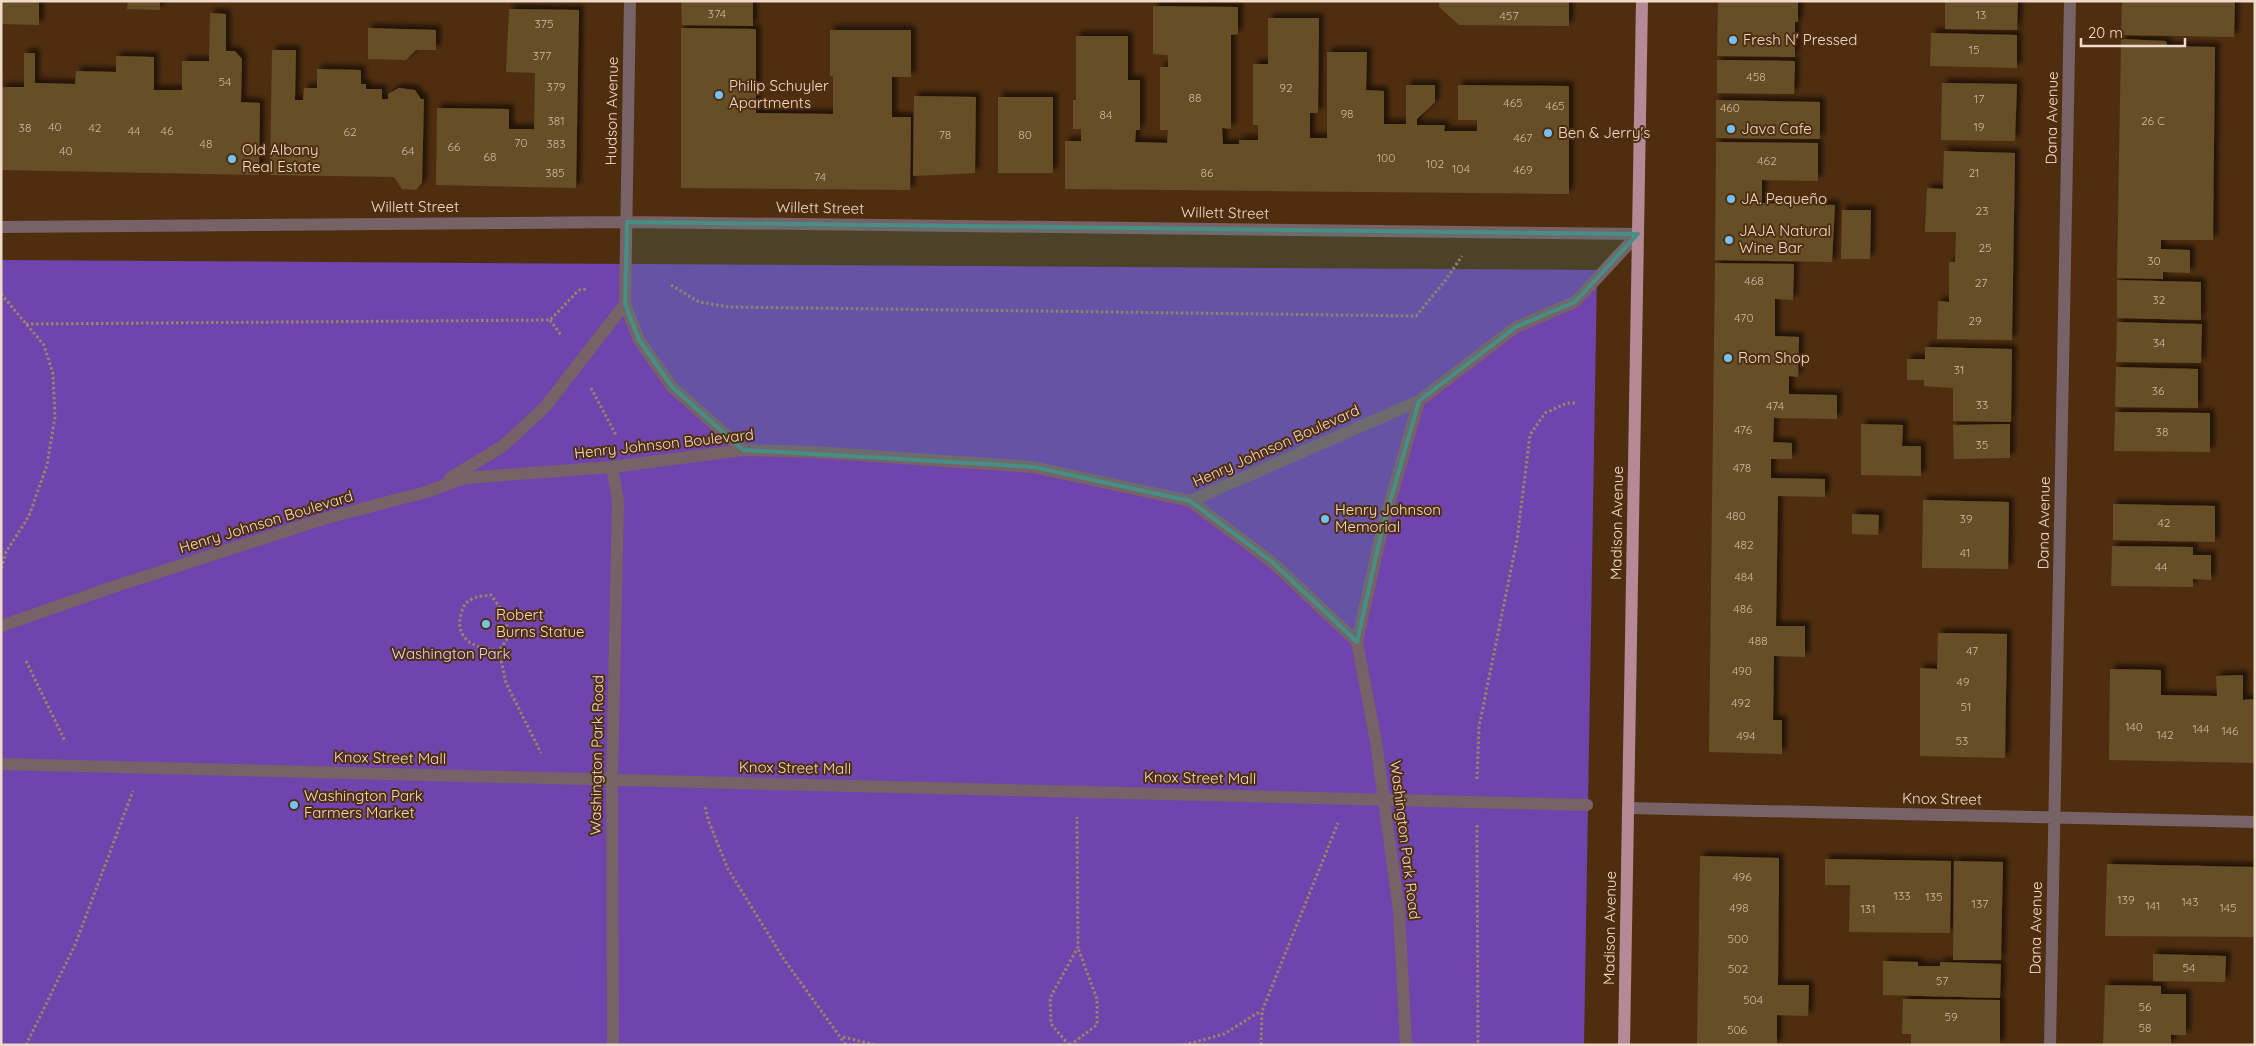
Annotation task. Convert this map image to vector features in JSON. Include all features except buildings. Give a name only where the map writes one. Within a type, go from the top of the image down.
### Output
[{"type":"main road","name":"Madison Avenue","points":[[1624,1045],[1642,1]]},
{"type":"street","name":"Hudson Avenue","points":[[627,222],[630,1]]},
{"type":"street","name":"Dana Avenue","points":[[2050,1045],[2070,1]]},
{"type":"street","name":"Willett Street","points":[[1,227],[627,222],[1638,234]]},
{"type":"street","points":[[627,222],[626,304],[638,340],[672,387],[743,450]]},
{"type":"street","points":[[1419,401],[1516,327],[1575,302],[1638,234]]},
{"type":"street","points":[[426,492],[502,446],[538,414],[626,304]]},
{"type":"street","name":"Henry Johnson Boulevard","points":[[1,626],[113,587],[323,519],[426,492],[465,478],[612,467],[743,450],[814,452],[1033,467],[1190,501],[1419,401]]},
{"type":"street","name":"Washington Park Road","points":[[1406,1045],[1399,911],[1376,742],[1357,642],[1382,530],[1419,401]]},
{"type":"street","name":"Washington Park Road","points":[[612,467],[618,502],[612,780],[614,1045]]},
{"type":"street","points":[[1190,501],[1272,562],[1357,642]]},
{"type":"street","name":"Knox Street Mall","points":[[1,764],[1349,798],[1587,806]]},
{"type":"street","name":"Knox Street","points":[[1628,808],[2255,822]]},
{"type":"path","points":[[671,285],[699,302],[729,308],[1416,316],[1446,282],[1478,233]]},
{"type":"path","points":[[26,324],[550,320],[579,290],[587,289]]},
{"type":"path","points":[[1,294],[44,345],[53,374],[55,417],[47,465],[29,516],[6,552],[1,571]]},
{"type":"path","points":[[550,320],[561,336]]},
{"type":"path","points":[[590,386],[616,435]]},
{"type":"path","points":[[1478,1045],[1478,844],[1476,802],[1480,727],[1517,540],[1530,435],[1545,414],[1567,403],[1575,402]]},
{"type":"path","points":[[499,651],[482,650],[465,639],[458,624],[463,605],[472,598],[491,595],[504,612],[510,636],[499,651],[506,682],[554,778]]},
{"type":"path","points":[[26,660],[70,751],[82,766]]},
{"type":"path","points":[[26,1045],[75,945],[142,767]]},
{"type":"path","points":[[700,782],[708,822],[728,869],[785,962],[842,1037],[846,1045]]},
{"type":"path","points":[[1077,791],[1078,947],[1097,999],[1097,1025],[1070,1045],[1051,1024],[1050,998],[1078,947]]},
{"type":"path","points":[[1261,1045],[1262,1011],[1349,798]]},
{"type":"path","points":[[1184,1045],[1224,1034],[1262,1011]]},
{"type":"path","points":[[842,1037],[876,1045]]},
{"type":"highlighted area","points":[[627,222],[1638,234],[1575,302],[1516,327],[1419,401],[1382,530],[1357,642],[1272,562],[1190,501],[1033,467],[743,450],[672,387],[639,340],[625,304]]},
{"type":"green space","name":"Washington Park","points":[[1,260],[1597,270],[1584,1045],[1,1045]]},
{"type":"place","name":"Fresh N' Pressed","points":[[1733,40]]},
{"type":"place","name":"Philip Schuyler Apartments","points":[[719,95]]},
{"type":"place","name":"Java Cafe","points":[[1731,129]]},
{"type":"place","name":"Ben & Jerry's","points":[[1548,133]]},
{"type":"place","name":"Old Albany Real Estate","points":[[232,159]]},
{"type":"place","name":"JA. Pequeño","points":[[1731,199]]},
{"type":"place","name":"JAJA Natural Wine Bar","points":[[1729,240]]},
{"type":"place","name":"Rom Shop","points":[[1728,358]]},
{"type":"place","name":"Henry Johnson Memorial","points":[[1325,519]]},
{"type":"place","name":"Robert Burns Statue","points":[[486,624]]},
{"type":"place","name":"Washington Park Farmers Market","points":[[294,805]]}]
